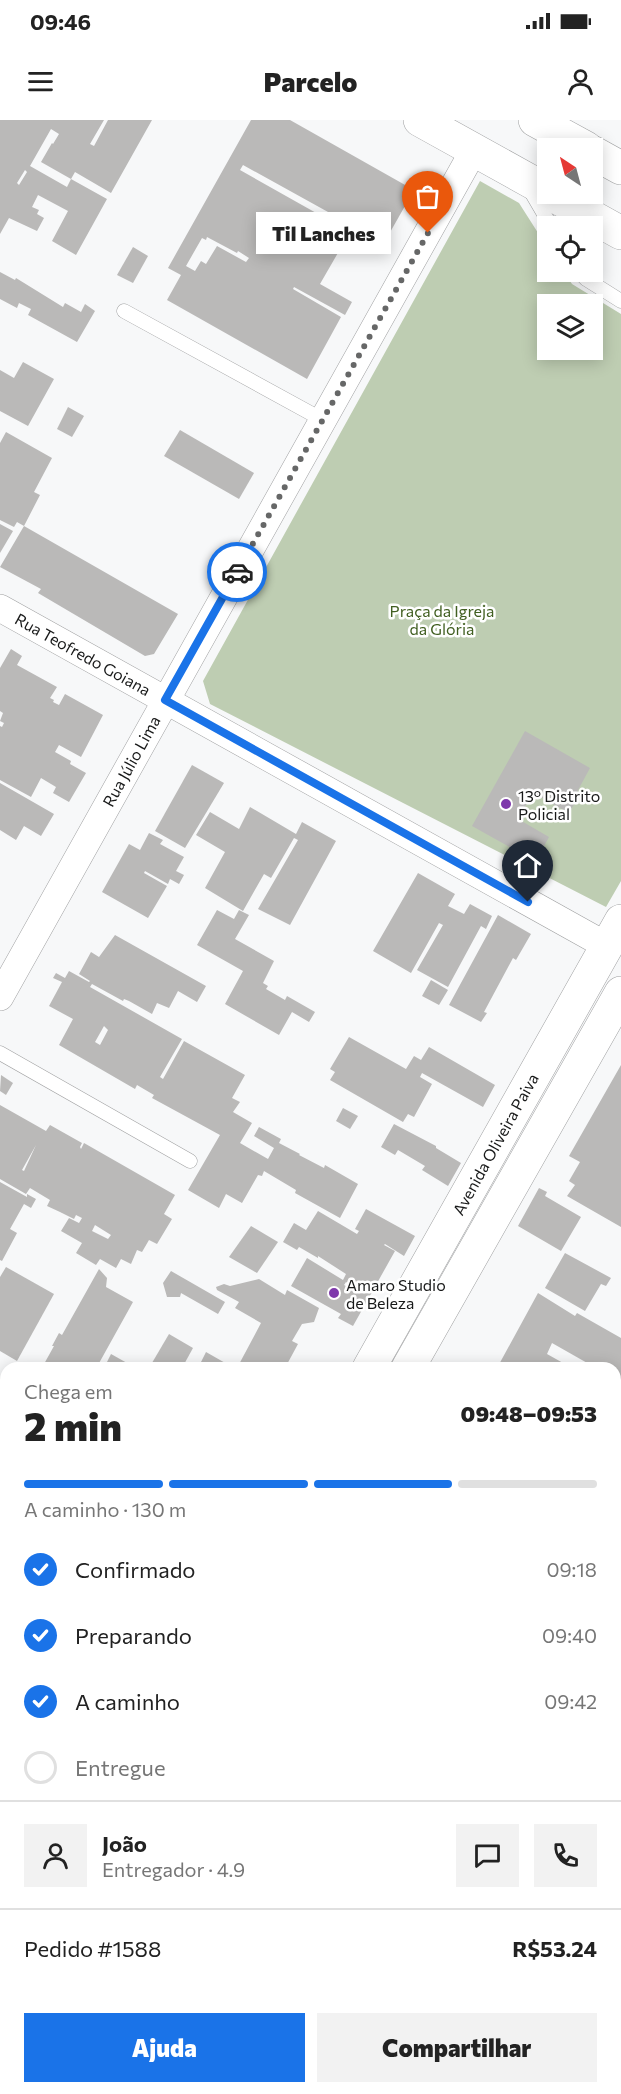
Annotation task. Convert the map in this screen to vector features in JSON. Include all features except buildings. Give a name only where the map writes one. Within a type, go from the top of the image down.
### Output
[{"type":"main road","points":[[420,120],[537,185]]},
{"type":"main road","points":[[535,120],[568,138]]},
{"type":"main road","points":[[603,158],[621,168]]},
{"type":"main road","points":[[570,204],[621,233]]},
{"type":"main road","name":"Avenida Oliveira Paiva","points":[[372,1362],[614,933]]},
{"type":"main road","name":"Avenida Oliveira Paiva","points":[[411,1362],[621,993]]},
{"type":"street","name":"Rua Júlio Lima","points":[[0,997],[474,150]]},
{"type":"street","name":"Rua Teofredo Goiana","points":[[0,608],[165,700],[614,933]]},
{"type":"lane","points":[[591,282],[621,301]]},
{"type":"lane","points":[[124,311],[323,420]]},
{"type":"lane","points":[[0,1053],[190,1161]]},
{"type":"green space","name":"Praça da Igreja da Glória","points":[[480,181],[519,203],[537,231],[537,282],[571,282],[588,294],[537,294],[537,360],[603,360],[603,303],[621,314],[621,881],[606,907],[210,704],[203,681]]},
{"type":"way so far","points":[[237,572],[428,233]]},
{"type":"place","name":"Til Lanches","points":[[428,233]]},
{"type":"place","name":"13º Distrito Policial","points":[[506,804]]},
{"type":"place","name":"Amaro Studio de Beleza","points":[[334,1293]]},
{"type":"route","points":[[237,572],[165,700],[528,902]]}]
